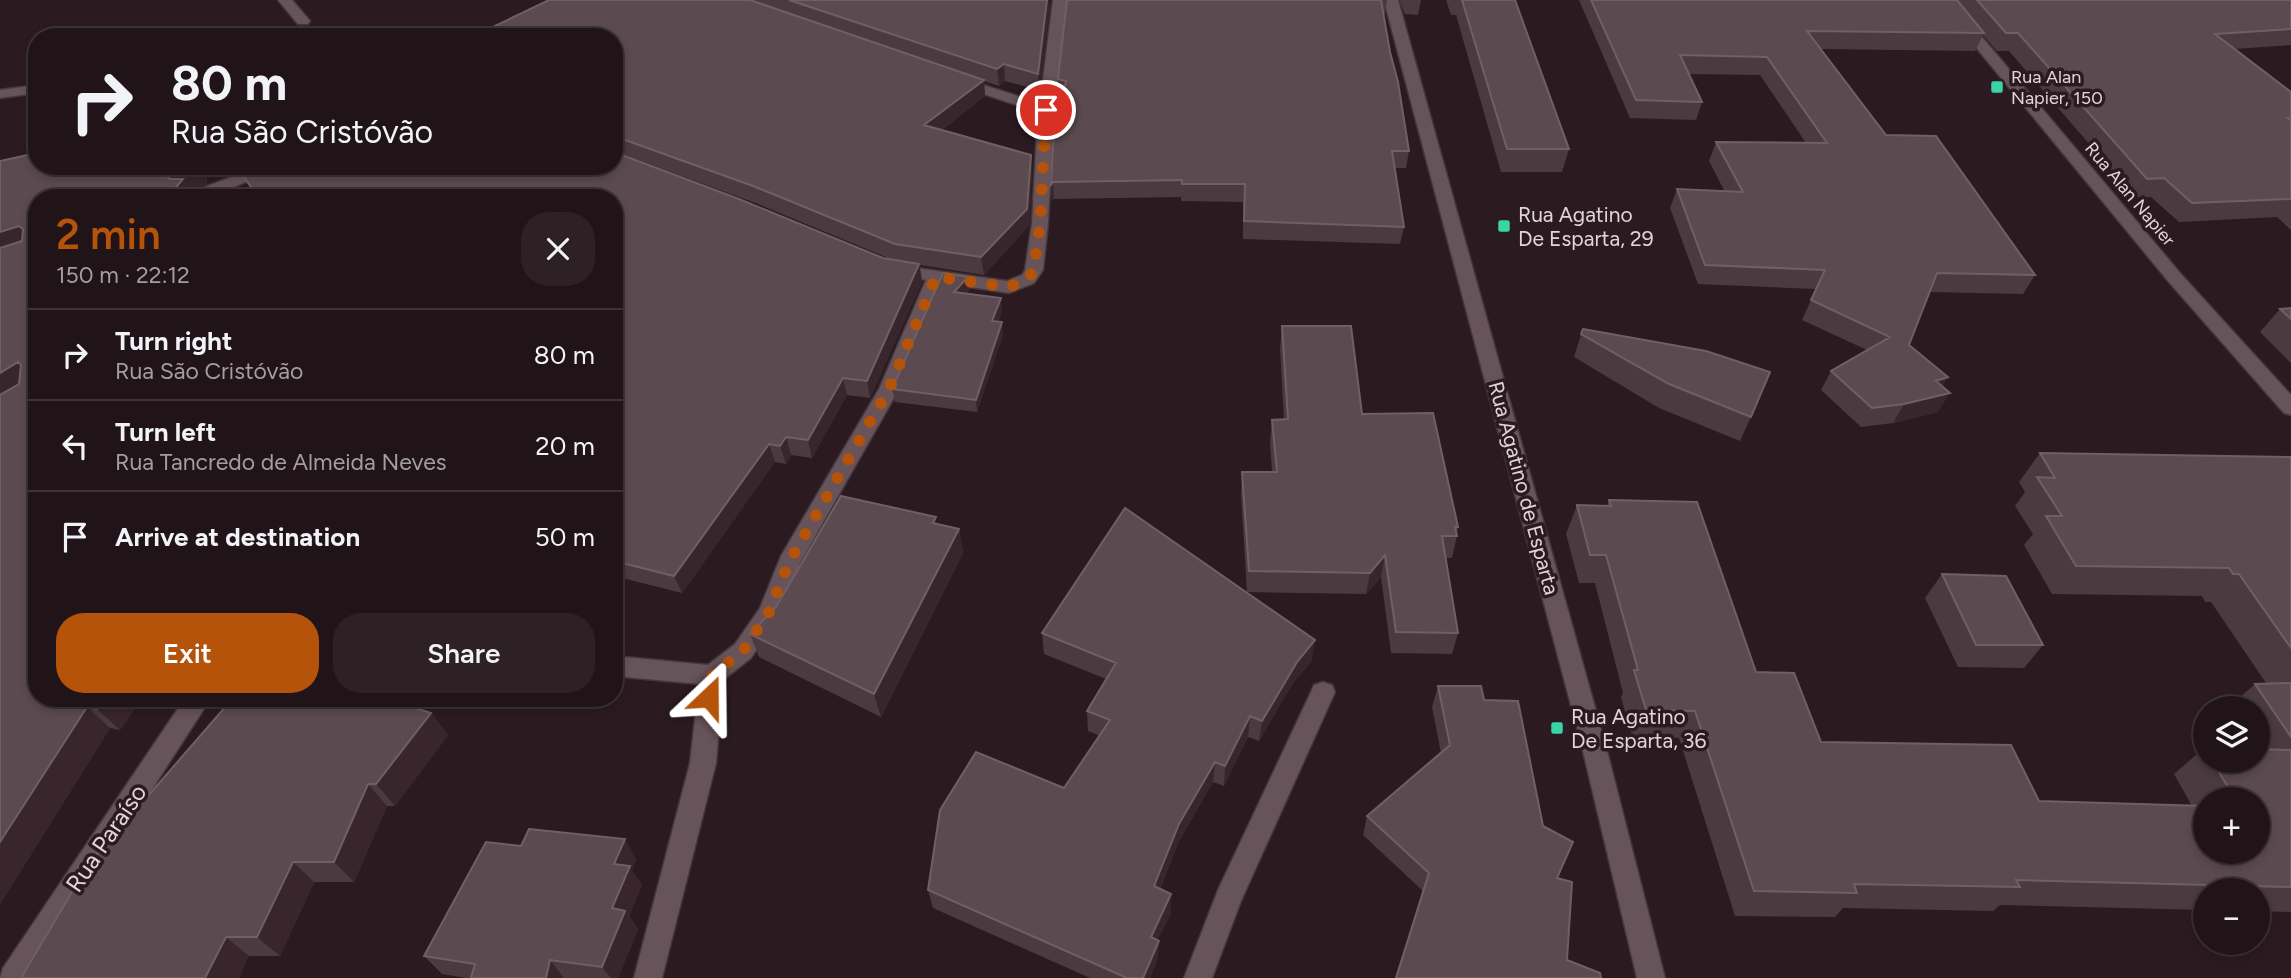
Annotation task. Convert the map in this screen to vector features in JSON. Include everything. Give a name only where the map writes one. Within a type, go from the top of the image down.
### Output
[{"type":"street","points":[[285,0],[303,21]]},
{"type":"street","points":[[883,265],[936,277],[1009,287],[1028,279],[1034,270],[1040,223],[1046,110],[1053,74],[1060,0]]},
{"type":"street","name":"Rua Agatino de Esparta","points":[[1391,0],[1594,747],[1651,978]]},
{"type":"street","name":"Rua Alan Napier","points":[[1944,0],[2174,277],[2291,408]]},
{"type":"street","points":[[939,75],[1046,110]]},
{"type":"street","points":[[0,94],[28,90]]},
{"type":"street","points":[[213,189],[245,175]]},
{"type":"street","points":[[236,189],[242,177]]},
{"type":"street","points":[[623,667],[712,675],[743,651],[769,612],[789,562],[889,389],[936,277]]},
{"type":"street","points":[[648,978],[703,762],[712,675]]},
{"type":"street","points":[[1198,978],[1228,899],[1323,692]]},
{"type":"street","name":"Rua Paraíso","points":[[13,978],[193,707]]},
{"type":"building","points":[[549,0],[750,0],[984,80],[924,125],[1031,155],[1027,209],[981,257],[895,244],[753,186],[623,139],[623,28],[491,28]]},
{"type":"building","points":[[789,0],[1047,0],[1038,74],[1004,64],[997,69]]},
{"type":"building","points":[[1067,0],[1381,0],[1409,151],[1392,151],[1404,227],[1244,221],[1245,184],[1182,184],[1182,180],[1053,182],[1051,185],[1053,144],[1066,81],[1058,79]]},
{"type":"building","points":[[1462,0],[1515,0],[1569,149],[1507,149]]},
{"type":"building","points":[[1591,0],[1957,0],[1984,33],[1807,31],[1886,135],[1936,136],[2035,275],[1937,273],[1909,345],[1948,377],[1936,381],[1950,393],[1904,404],[1872,408],[1831,371],[1890,337],[1811,300],[1825,270],[1705,265],[1677,189],[1743,192],[1716,142],[1827,143],[1767,57],[1680,55],[1702,102],[1636,100]]},
{"type":"building","points":[[1977,0],[2291,0],[2291,29],[2215,34],[2291,92],[2291,118],[2288,118],[2291,121],[2291,199],[2192,203],[2164,178],[2147,179],[2018,33],[2006,33]]},
{"type":"building","points":[[28,155],[28,175],[169,175],[167,176],[170,179],[183,179],[175,189],[28,189],[28,707],[87,707],[0,842],[0,395],[19,384],[21,365],[18,362],[0,373],[0,248],[22,241],[23,229],[19,226],[0,232],[0,161]]},
{"type":"building","points":[[623,155],[883,258],[919,264],[867,381],[843,378],[808,440],[786,437],[780,446],[769,444],[674,576],[623,563],[623,189],[252,189],[243,175],[623,175]]},
{"type":"building","points":[[943,273],[968,277],[954,292],[1001,298],[992,321],[1002,322],[976,400],[892,389]]},
{"type":"building","points":[[2291,308],[2291,319],[2280,309]]},
{"type":"building","points":[[1282,326],[1351,326],[1362,414],[1433,413],[1458,527],[1455,527],[1457,536],[1442,536],[1458,633],[1396,632],[1385,555],[1370,573],[1249,571],[1242,472],[1277,472],[1272,420],[1288,419]]},
{"type":"building","points":[[1583,329],[1706,351],[1770,372],[1751,417],[1669,384],[1581,334]]},
{"type":"building","points":[[2040,453],[2291,457],[2291,648],[2239,574],[2233,574],[2229,568],[2076,566],[2046,516],[2062,516],[2037,477],[2055,478]]},
{"type":"building","points":[[841,496],[936,517],[933,523],[959,529],[874,694],[750,634],[776,607]]},
{"type":"building","points":[[1609,500],[1697,502],[1756,672],[1794,673],[1821,742],[2011,745],[2039,801],[2193,806],[2193,864],[2270,864],[2270,787],[2228,787],[2219,773],[2270,773],[2270,749],[2291,750],[2291,887],[2270,886],[2270,878],[2193,878],[2193,885],[2016,880],[2020,887],[1854,884],[1857,893],[1754,891],[1695,711],[1646,710],[1634,670],[1638,670],[1606,555],[1590,555],[1577,505],[1611,506]]},
{"type":"building","points":[[1125,508],[1315,640],[1297,662],[1262,721],[1250,716],[1225,766],[1215,762],[1179,824],[1154,886],[1171,894],[1151,937],[1159,941],[1143,978],[1127,978],[928,890],[940,810],[976,752],[1064,788],[1110,720],[1087,711],[1116,663],[1042,633]]},
{"type":"building","points":[[1942,574],[2006,576],[2043,645],[1976,645]]},
{"type":"building","points":[[2291,683],[2291,737],[2270,706],[2270,696],[2263,696],[2255,684]]},
{"type":"building","points":[[1438,686],[1481,686],[1484,700],[1518,701],[1543,826],[1573,842],[1557,878],[1572,882],[1567,960],[1600,973],[1601,978],[1396,978],[1429,873],[1367,816],[1450,745]]},
{"type":"building","points":[[225,707],[412,707],[431,713],[376,784],[368,784],[334,862],[293,862],[257,937],[226,937],[205,978],[21,978],[88,865]]},
{"type":"building","points":[[529,829],[625,839],[614,864],[630,866],[612,908],[625,911],[602,967],[550,960],[546,978],[471,978],[475,964],[424,956],[486,842],[521,846]]},
{"type":"place","name":"Rua Alan Napier, 150","points":[[1997,87]]},
{"type":"place","name":"Rua Agatino De Esparta, 29","points":[[1504,226]]},
{"type":"place","name":"Rua Agatino De Esparta, 36","points":[[1557,728]]},
{"type":"route","points":[[709,697],[712,675],[743,651],[769,612],[789,562],[889,389],[936,277],[1009,287],[1028,279],[1034,270],[1040,223],[1046,110]]}]
